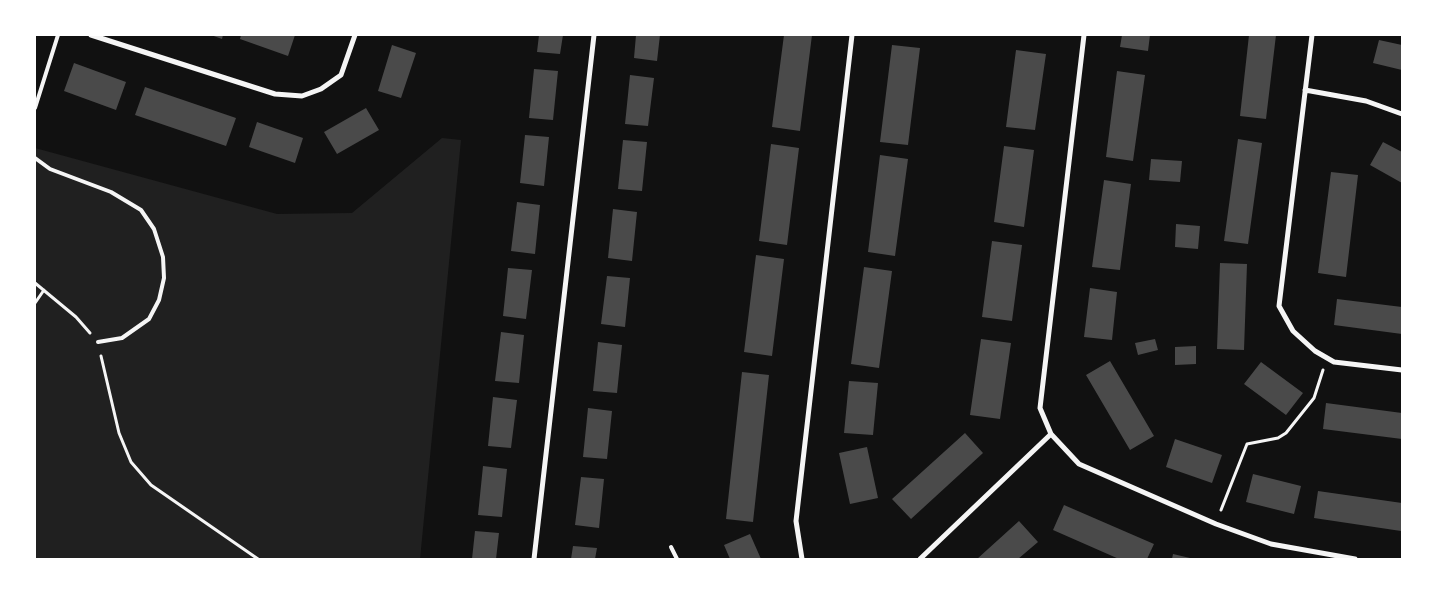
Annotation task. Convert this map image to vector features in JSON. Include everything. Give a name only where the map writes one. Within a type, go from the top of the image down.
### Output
[{"type":"street","points":[[91,35],[275,94],[302,96],[321,89],[341,75],[355,35]]},
{"type":"street","points":[[534,559],[594,35]]},
{"type":"street","points":[[802,558],[796,521],[852,35]]},
{"type":"street","points":[[1084,35],[1040,408],[1051,434],[1079,464],[1216,524],[1271,544],[1355,559]]},
{"type":"street","points":[[1312,35],[1279,306],[1293,331],[1314,351],[1334,362],[1402,370]]},
{"type":"street","points":[[1305,90],[1366,102],[1402,114]]},
{"type":"street","points":[[920,559],[1051,434]]},
{"type":"lane","points":[[35,108],[58,35]]},
{"type":"lane","points":[[35,158],[50,169],[111,192],[141,210],[154,229],[163,257],[164,278],[159,300],[149,319],[122,338],[98,342]]},
{"type":"lane","points":[[672,547],[677,559]]},
{"type":"path","points":[[35,283],[76,317],[98,342],[119,434],[131,462],[151,485],[258,559]]},
{"type":"path","points":[[35,303],[44,290]]},
{"type":"path","points":[[1216,524],[1247,444],[1278,438],[1286,434],[1314,398],[1327,358]]},
{"type":"shaded area","points":[[442,138],[461,140],[420,559],[35,559],[35,148],[277,214],[352,213]]},
{"type":"building","points":[[211,35],[223,35],[222,39]]},
{"type":"building","points":[[241,35],[295,35],[288,56],[240,39]]},
{"type":"building","points":[[539,35],[563,35],[560,54],[537,52]]},
{"type":"building","points":[[636,35],[660,35],[657,61],[634,58]]},
{"type":"building","points":[[784,35],[812,35],[800,131],[772,127]]},
{"type":"building","points":[[1122,35],[1150,35],[1148,51],[1120,47]]},
{"type":"building","points":[[1249,35],[1276,35],[1266,119],[1240,116]]},
{"type":"building","points":[[1379,40],[1402,45],[1402,70],[1373,63]]},
{"type":"building","points":[[392,45],[416,53],[401,98],[378,91]]},
{"type":"building","points":[[892,45],[920,48],[908,145],[880,142]]},
{"type":"building","points":[[1016,50],[1046,54],[1035,130],[1006,127]]},
{"type":"building","points":[[74,63],[126,82],[116,110],[64,91]]},
{"type":"building","points":[[534,69],[558,71],[553,120],[529,118]]},
{"type":"building","points":[[1117,71],[1145,75],[1133,161],[1106,157]]},
{"type":"building","points":[[630,75],[654,78],[648,126],[625,124]]},
{"type":"building","points":[[145,87],[236,118],[226,146],[135,115]]},
{"type":"building","points":[[366,108],[379,130],[337,154],[324,132]]},
{"type":"building","points":[[257,122],[303,138],[295,163],[249,147]]},
{"type":"building","points":[[525,135],[549,137],[544,186],[520,183]]},
{"type":"building","points":[[1238,139],[1262,143],[1248,244],[1224,241]]},
{"type":"building","points":[[623,140],[647,142],[642,191],[618,189]]},
{"type":"building","points":[[1383,142],[1402,152],[1402,183],[1370,165]]},
{"type":"building","points":[[771,144],[799,148],[787,245],[759,241]]},
{"type":"building","points":[[1004,146],[1034,150],[1024,227],[994,222]]},
{"type":"building","points":[[880,155],[908,159],[895,256],[868,252]]},
{"type":"building","points":[[1151,159],[1182,161],[1180,182],[1149,180]]},
{"type":"building","points":[[1331,172],[1358,175],[1346,277],[1318,273]]},
{"type":"building","points":[[1104,180],[1131,184],[1120,270],[1092,267]]},
{"type":"building","points":[[517,202],[540,205],[535,254],[511,251]]},
{"type":"building","points":[[613,209],[637,212],[632,261],[608,258]]},
{"type":"building","points":[[1176,224],[1200,226],[1198,249],[1175,247]]},
{"type":"building","points":[[992,241],[1022,245],[1012,321],[982,317]]},
{"type":"building","points":[[756,255],[784,259],[772,356],[744,352]]},
{"type":"building","points":[[1220,263],[1247,264],[1244,350],[1217,349]]},
{"type":"building","points":[[864,267],[892,271],[879,368],[851,364]]},
{"type":"building","points":[[508,268],[532,270],[526,319],[503,316]]},
{"type":"building","points":[[607,276],[630,278],[625,327],[601,324]]},
{"type":"building","points":[[1090,288],[1117,292],[1112,340],[1084,337]]},
{"type":"building","points":[[1337,299],[1402,307],[1402,334],[1334,325]]},
{"type":"building","points":[[501,332],[524,335],[519,383],[495,381]]},
{"type":"building","points":[[981,339],[1011,343],[1000,419],[970,415]]},
{"type":"building","points":[[1155,339],[1158,350],[1138,355],[1135,343]]},
{"type":"building","points":[[598,342],[622,345],[617,393],[593,391]]},
{"type":"building","points":[[1196,346],[1196,364],[1175,365],[1175,347]]},
{"type":"building","points":[[1110,361],[1154,436],[1130,450],[1086,375]]},
{"type":"building","points":[[1261,362],[1303,393],[1286,415],[1244,384]]},
{"type":"building","points":[[742,372],[769,375],[753,522],[726,519]]},
{"type":"building","points":[[849,381],[878,383],[873,435],[844,433]]},
{"type":"building","points":[[493,397],[517,400],[511,448],[488,446]]},
{"type":"building","points":[[1326,403],[1402,413],[1402,439],[1323,429]]},
{"type":"building","points":[[588,408],[612,411],[607,459],[583,457]]},
{"type":"building","points":[[965,433],[983,453],[911,519],[892,499]]},
{"type":"building","points":[[1175,439],[1222,455],[1212,483],[1166,467]]},
{"type":"building","points":[[867,447],[878,498],[850,504],[839,453]]},
{"type":"building","points":[[483,466],[507,469],[502,517],[478,515]]},
{"type":"building","points":[[1253,474],[1301,486],[1294,514],[1246,502]]},
{"type":"building","points":[[581,477],[604,479],[599,528],[575,525]]},
{"type":"building","points":[[1318,491],[1402,503],[1401,531],[1314,518]]},
{"type":"building","points":[[1064,505],[1154,544],[1147,559],[1119,559],[1053,530]]},
{"type":"building","points":[[1019,521],[1038,542],[1018,559],[977,559]]},
{"type":"building","points":[[475,531],[499,533],[496,559],[472,559]]},
{"type":"building","points":[[750,534],[761,559],[730,559],[724,545]]},
{"type":"building","points":[[573,546],[597,548],[595,559],[571,559]]},
{"type":"building","points":[[1173,554],[1190,558],[1190,559],[1172,559]]}]
